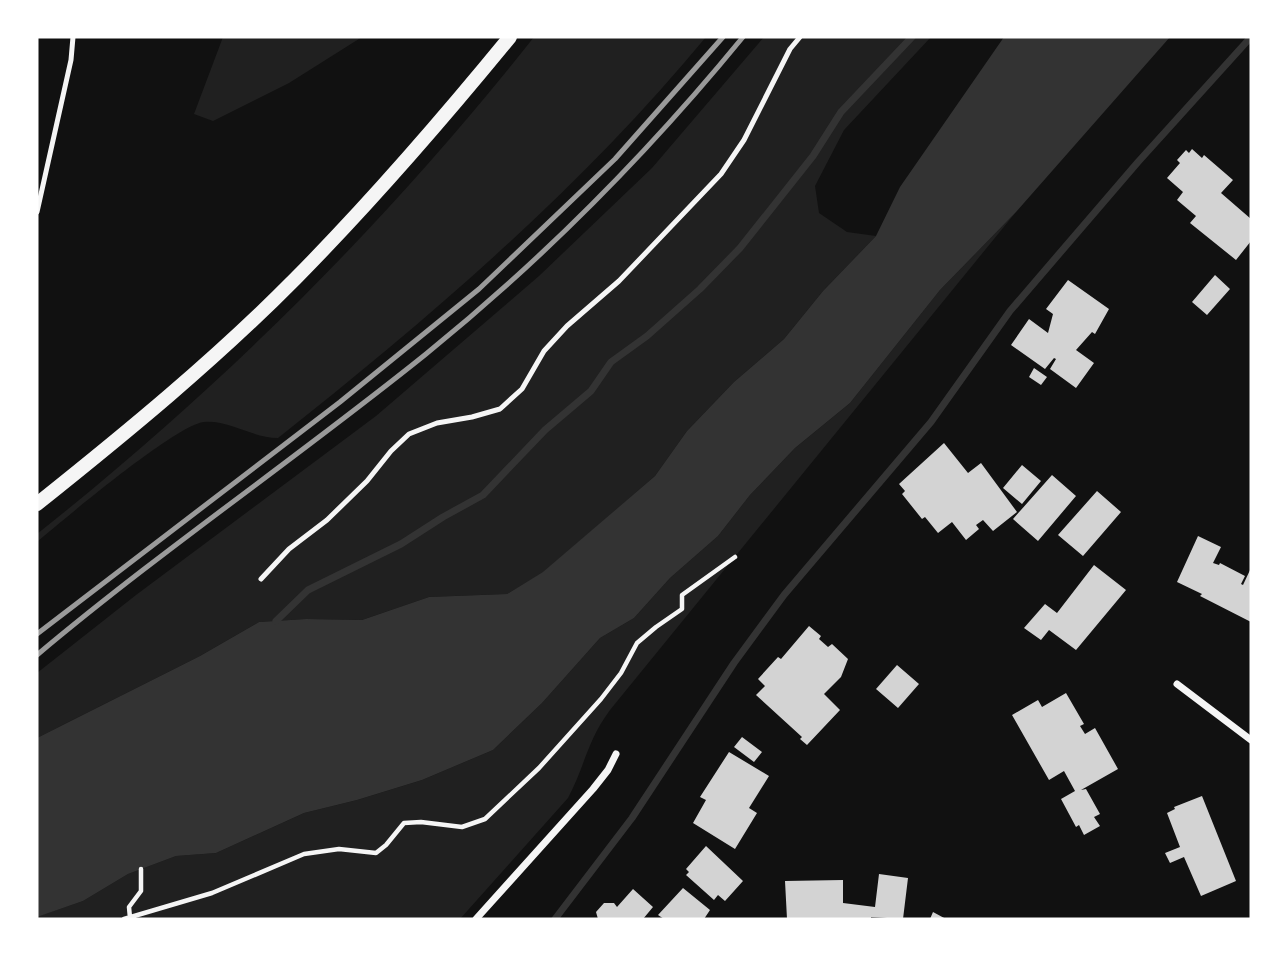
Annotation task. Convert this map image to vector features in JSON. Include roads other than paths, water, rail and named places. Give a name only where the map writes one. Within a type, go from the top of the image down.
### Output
[{"type":"main road","points":[[37,504],[135,425],[212,358],[294,280],[374,197],[510,37]]},
{"type":"street","points":[[1177,684],[1251,740]]},
{"type":"street","points":[[476,919],[593,789],[608,770],[616,754]]},
{"type":"lane","points":[[37,212],[74,37]]},
{"type":"lane","points":[[261,579],[289,550],[347,501],[409,434],[437,423],[500,409],[523,389],[544,351],[567,326],[620,281],[720,174],[744,140],[790,49],[800,37]]},
{"type":"waterway","points":[[276,621],[308,590],[401,544],[483,495],[545,430],[591,391],[611,362],[647,336],[700,289],[740,248],[813,156],[841,112],[912,37]]},
{"type":"waterway","points":[[555,919],[632,818],[734,663],[784,595],[931,422],[1010,311],[1138,162],[1251,37]]},
{"type":"railway","points":[[37,634],[340,402],[479,289],[615,159],[723,37]]},
{"type":"railway","points":[[37,655],[133,578],[378,392],[469,318],[552,243],[632,163],[743,37]]}]
